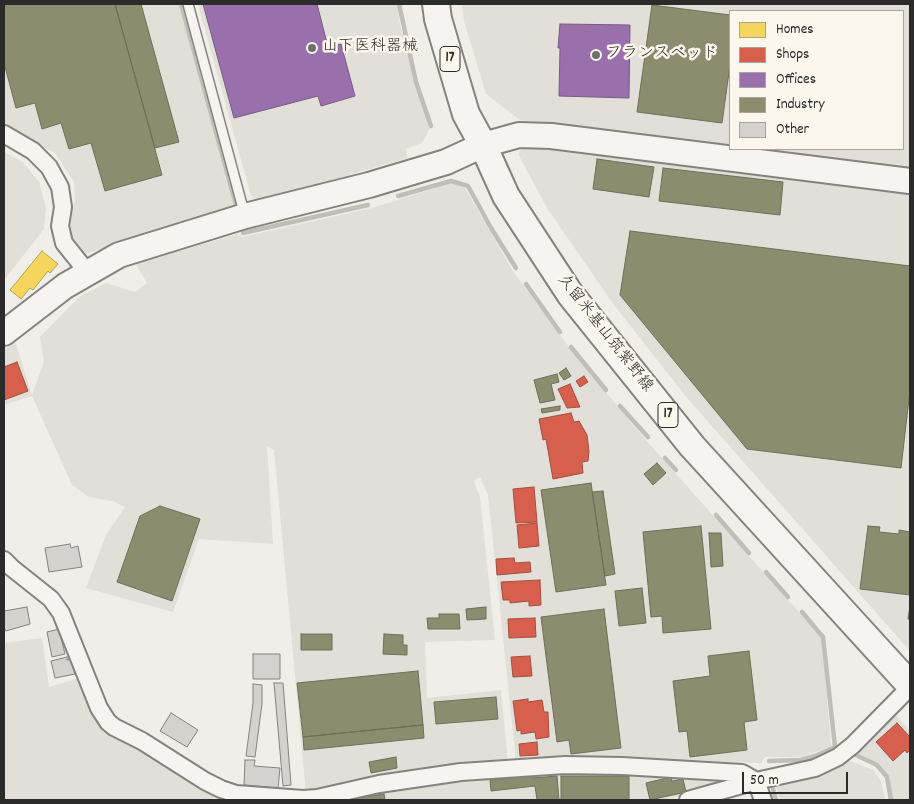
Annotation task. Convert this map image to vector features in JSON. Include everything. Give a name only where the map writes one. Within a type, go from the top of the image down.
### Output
[{"type":"main road","name":"久留米基山筑紫野線","points":[[436,4],[438,19],[466,114],[483,145],[506,196],[570,294],[692,446],[910,686]]},
{"type":"street","points":[[4,134],[33,151],[50,167],[60,187],[63,207],[60,226],[64,243],[80,263],[85,275]]},
{"type":"street","points":[[4,333],[65,286],[119,255],[245,216],[403,175],[446,162],[483,145],[519,135],[551,136],[910,181]]},
{"type":"street","points":[[4,560],[51,599],[61,613],[99,708],[108,722],[205,781],[236,794],[302,800],[379,784],[461,772],[565,765],[622,766],[742,773],[756,781],[763,800]]},
{"type":"street","points":[[688,800],[756,781],[815,768],[838,757],[853,745],[910,686]]},
{"type":"lane","points":[[188,4],[245,216]]},
{"type":"shaded area","points":[[4,4],[183,4],[239,206],[82,255],[71,242],[67,231],[75,199],[74,182],[55,153],[10,132],[4,125]]},
{"type":"shaded area","points":[[198,4],[397,4],[400,24],[415,82],[430,128],[422,143],[406,149],[407,158],[260,201],[251,196]]},
{"type":"shaded area","points":[[462,4],[910,4],[910,169],[757,150],[904,150],[904,10],[729,10],[729,146],[520,120],[486,94],[464,21]]},
{"type":"shaded area","points":[[525,143],[910,189],[910,651],[688,399],[614,305],[547,208],[518,154]]},
{"type":"shaded area","points":[[4,152],[23,162],[39,182],[46,208],[44,229],[4,280]]},
{"type":"shaded area","points":[[452,183],[465,188],[513,271],[571,350],[645,439],[822,638],[831,747],[801,757],[765,757],[761,763],[622,760],[516,761],[488,495],[480,477],[474,481],[480,497],[495,640],[425,642],[427,698],[501,690],[508,762],[306,793],[274,450],[267,446],[273,544],[199,539],[173,612],[86,588],[106,535],[125,507],[112,501],[89,497],[72,485],[32,396],[4,405],[4,350],[15,341],[32,395],[44,362],[40,337],[79,297],[106,283],[135,292],[147,283],[136,264],[237,234],[242,237],[372,208]]},
{"type":"shaded area","points":[[42,638],[49,687],[80,678],[109,733],[158,755],[210,791],[215,800],[4,800],[4,643]]},
{"type":"shaded area","points":[[896,715],[910,731],[910,800],[892,800],[888,776],[880,764],[855,752]]},
{"type":"shaded area","points":[[848,760],[873,770],[881,781],[885,800],[780,800],[776,787],[817,777]]},
{"type":"shaded area","points":[[569,772],[709,775],[715,780],[715,787],[665,800],[328,800],[461,778]]},
{"type":"building: Homes","points":[[42,251],[58,264],[50,273],[48,271],[33,290],[30,288],[21,299],[10,290]]},
{"type":"building: Shops","points":[[17,362],[28,391],[4,400],[4,367]]},
{"type":"building: Shops","points":[[584,376],[588,382],[580,387],[576,381]]},
{"type":"building: Shops","points":[[570,384],[580,407],[567,408],[558,389]]},
{"type":"building: Shops","points":[[571,413],[574,422],[579,421],[587,435],[588,461],[582,462],[583,473],[553,479],[546,439],[543,440],[539,419]]},
{"type":"building: Shops","points":[[534,487],[537,522],[516,523],[513,489]]},
{"type":"building: Shops","points":[[537,523],[539,546],[519,548],[517,525]]},
{"type":"building: Shops","points":[[514,558],[515,563],[530,562],[531,572],[497,575],[496,559]]},
{"type":"building: Shops","points":[[540,580],[541,605],[529,606],[529,601],[510,603],[510,600],[503,600],[501,582]]},
{"type":"building: Shops","points":[[535,618],[536,637],[509,638],[508,619]]},
{"type":"building: Shops","points":[[530,656],[532,676],[513,677],[511,657]]},
{"type":"building: Shops","points":[[528,699],[528,702],[542,700],[544,712],[548,712],[549,737],[536,739],[535,732],[521,734],[521,730],[517,731],[513,701]]},
{"type":"building: Shops","points":[[897,723],[910,737],[910,750],[907,753],[905,750],[893,761],[876,742]]},
{"type":"building: Shops","points":[[537,742],[538,755],[520,756],[519,744]]},
{"type":"building: Offices","points":[[203,4],[317,4],[328,47],[341,44],[355,96],[321,106],[318,96],[234,118]]},
{"type":"building: Offices","points":[[560,24],[630,25],[629,98],[559,96],[560,48],[558,48]]},
{"type":"building: Industry","points":[[4,4],[115,4],[162,175],[105,191],[91,143],[69,149],[61,123],[42,129],[35,103],[16,108],[4,63]]},
{"type":"building: Industry","points":[[115,4],[141,4],[179,142],[155,148]]},
{"type":"building: Industry","points":[[652,5],[729,15],[729,72],[722,123],[637,112]]},
{"type":"building: Industry","points":[[597,159],[654,167],[649,197],[593,189]]},
{"type":"building: Industry","points":[[663,168],[783,182],[780,215],[659,201]]},
{"type":"building: Industry","points":[[630,231],[910,266],[910,390],[901,468],[747,449],[620,295]]},
{"type":"building: Industry","points":[[566,368],[571,376],[564,380],[559,373]]},
{"type":"building: Industry","points":[[557,374],[559,382],[551,384],[555,400],[540,403],[534,380]]},
{"type":"building: Industry","points":[[560,406],[560,410],[542,413],[541,409]]},
{"type":"building: Industry","points":[[657,463],[666,473],[653,485],[644,474]]},
{"type":"building: Industry","points":[[591,483],[606,585],[556,592],[541,490]]},
{"type":"building: Industry","points":[[603,491],[615,574],[605,576],[592,492]]},
{"type":"building: Industry","points":[[160,506],[200,519],[172,601],[117,582],[140,516]]},
{"type":"building: Industry","points":[[701,526],[711,629],[663,633],[662,616],[651,617],[643,532]]},
{"type":"building: Industry","points":[[868,526],[880,527],[879,532],[899,534],[899,530],[910,532],[910,595],[860,589]]},
{"type":"building: Industry","points":[[709,533],[721,533],[723,566],[711,567]]},
{"type":"building: Industry","points":[[642,588],[646,623],[619,626],[615,591]]},
{"type":"building: Industry","points":[[486,607],[486,619],[467,620],[466,609]]},
{"type":"building: Industry","points":[[604,609],[621,748],[571,754],[569,740],[557,742],[541,617]]},
{"type":"building: Industry","points":[[439,614],[459,614],[460,629],[428,629],[427,618],[439,618]]},
{"type":"building: Industry","points":[[301,634],[332,634],[332,650],[301,650]]},
{"type":"building: Industry","points":[[384,634],[403,635],[403,645],[407,645],[407,655],[383,654]]},
{"type":"building: Industry","points":[[749,651],[757,720],[744,722],[747,750],[690,757],[687,731],[679,732],[673,681],[710,676],[708,656]]},
{"type":"building: Industry","points":[[418,671],[423,725],[303,737],[297,683]]},
{"type":"building: Industry","points":[[496,697],[498,719],[436,724],[434,702]]},
{"type":"building: Industry","points":[[423,725],[424,738],[304,750],[303,737]]},
{"type":"building: Industry","points":[[396,757],[397,768],[371,773],[369,762]]},
{"type":"building: Industry","points":[[533,776],[533,778],[557,776],[559,800],[537,800],[535,786],[491,791],[490,780]]},
{"type":"building: Industry","points":[[561,776],[629,776],[629,800],[561,800]]},
{"type":"building: Industry","points":[[671,777],[672,781],[683,779],[686,792],[650,800],[646,783]]},
{"type":"building: Industry","points":[[384,794],[385,800],[342,800]]},
{"type":"building: Other","points":[[70,544],[71,548],[78,546],[82,567],[49,572],[45,548]]},
{"type":"building: Other","points":[[27,607],[30,624],[6,631],[4,628],[4,611]]},
{"type":"building: Other","points":[[59,629],[65,654],[52,657],[47,632]]},
{"type":"building: Other","points":[[253,654],[280,654],[280,679],[253,679]]},
{"type":"building: Other","points":[[67,657],[67,660],[71,659],[75,674],[55,678],[51,661]]},
{"type":"building: Other","points":[[274,683],[283,683],[291,785],[283,786]]},
{"type":"building: Other","points":[[253,684],[262,685],[262,704],[255,757],[246,756],[253,703]]},
{"type":"building: Other","points":[[171,713],[198,730],[187,747],[160,731]]},
{"type":"building: Other","points":[[245,760],[255,760],[254,766],[280,768],[278,788],[244,785]]},
{"type":"waterway","points":[[181,4],[236,205]]},
{"type":"waterway","points":[[399,4],[416,82],[431,126]]},
{"type":"waterway","points":[[398,196],[451,181],[468,186],[516,268]]},
{"type":"waterway","points":[[243,233],[368,205]]},
{"type":"waterway","points":[[526,284],[560,332]]},
{"type":"waterway","points":[[571,347],[606,390]]},
{"type":"waterway","points":[[620,406],[648,437]]},
{"type":"waterway","points":[[665,458],[676,470]]},
{"type":"waterway","points":[[716,515],[749,553]]},
{"type":"waterway","points":[[766,572],[788,597]]},
{"type":"waterway","points":[[769,761],[801,760],[835,747],[823,637],[802,612]]},
{"type":"waterway","points":[[854,754],[877,765],[887,777],[891,800]]},
{"type":"waterway","points":[[773,789],[776,800]]},
{"type":"place","name":"山下医科器械","points":[[312,48]]},
{"type":"place","name":"フランスベッド","points":[[596,55]]}]
